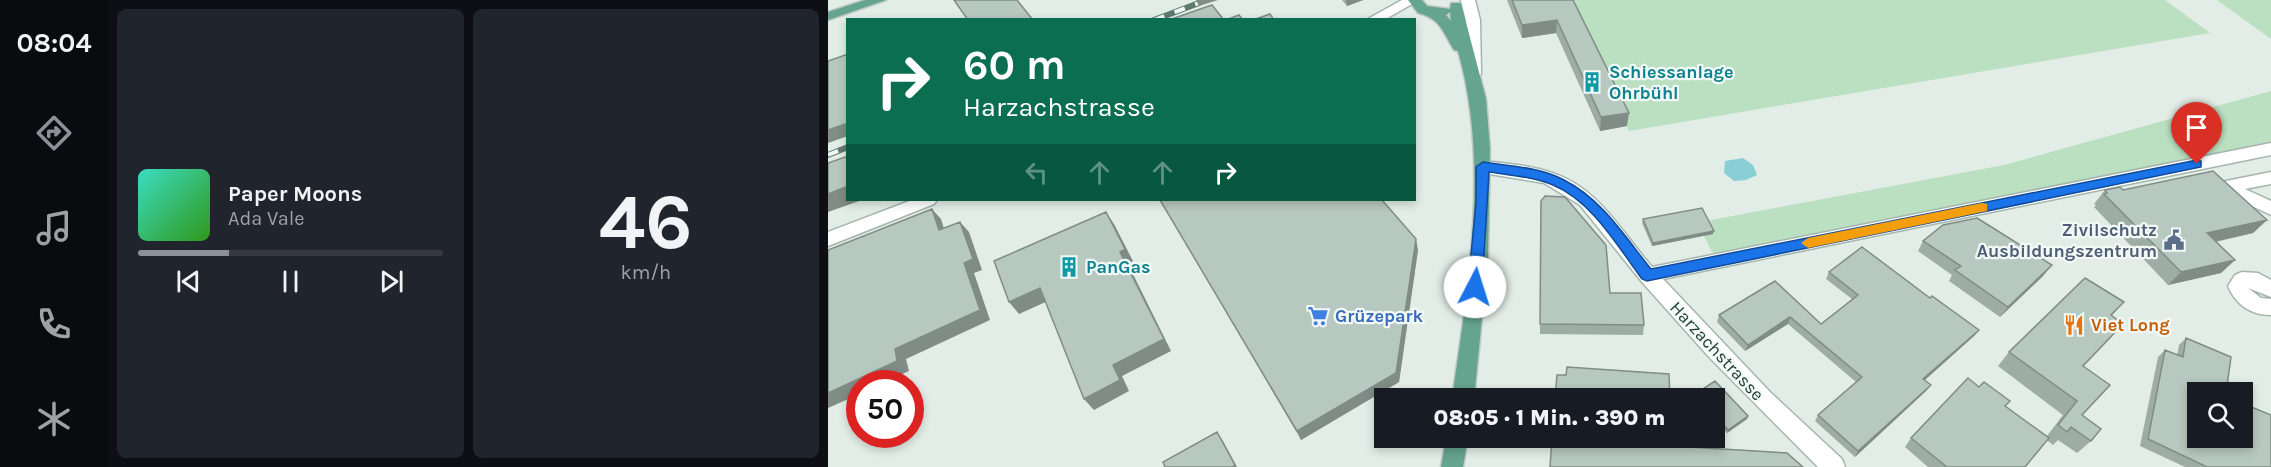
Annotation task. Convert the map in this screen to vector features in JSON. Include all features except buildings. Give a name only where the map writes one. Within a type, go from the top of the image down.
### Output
[{"type":"main road","points":[[828,4],[842,0]]},
{"type":"main road","points":[[828,16],[879,0]]},
{"type":"main road","points":[[1421,6],[1462,2],[1479,110],[1483,167],[1482,202],[1464,388]]},
{"type":"main road","points":[[1421,6],[1442,18],[1474,74]]},
{"type":"main road","points":[[1452,467],[1455,448]]},
{"type":"street","points":[[1380,18],[1421,6]]},
{"type":"street","points":[[1397,18],[1421,6]]},
{"type":"street","points":[[1647,275],[2271,149]]},
{"type":"street","points":[[2197,164],[2226,187],[2271,209]]},
{"type":"street","name":"Harzachstrasse","points":[[1483,167],[1529,174],[1558,182],[1599,213],[1647,275],[1746,384],[1834,467]]},
{"type":"street","points":[[2226,187],[2271,178]]},
{"type":"street","points":[[828,239],[925,201]]},
{"type":"street","points":[[2269,282],[2247,279],[2238,286],[2242,294],[2250,301],[2271,306]]},
{"type":"green space","points":[[1566,0],[2165,0],[2210,33],[1629,131]]},
{"type":"green space","points":[[2217,0],[2271,0],[2271,39]]},
{"type":"green space","points":[[2271,91],[2271,149],[1730,259],[1712,252],[1704,236],[1706,221],[2004,165]]},
{"type":"water","points":[[1743,158],[1753,165],[1757,175],[1746,180],[1734,181],[1724,173],[1725,161]]},
{"type":"railway","points":[[1159,18],[1199,3]]},
{"type":"railway","points":[[828,155],[846,148]]},
{"type":"slow traffic","points":[[1808,243],[1982,208]]},
{"type":"place","name":"Schiessanlage Ohrbühl","points":[[1592,82]]},
{"type":"place","name":"Zivilschutz Ausbildungszentrum","points":[[2174,240]]},
{"type":"place","name":"PanGas","points":[[1069,267]]},
{"type":"place","name":"Grüzepark","points":[[1318,316]]},
{"type":"place","name":"Viet Long","points":[[2074,325]]},
{"type":"route","points":[[1475,287],[1483,167],[1520,172],[1558,182],[1578,195],[1599,213],[1647,275],[2197,164]]}]
